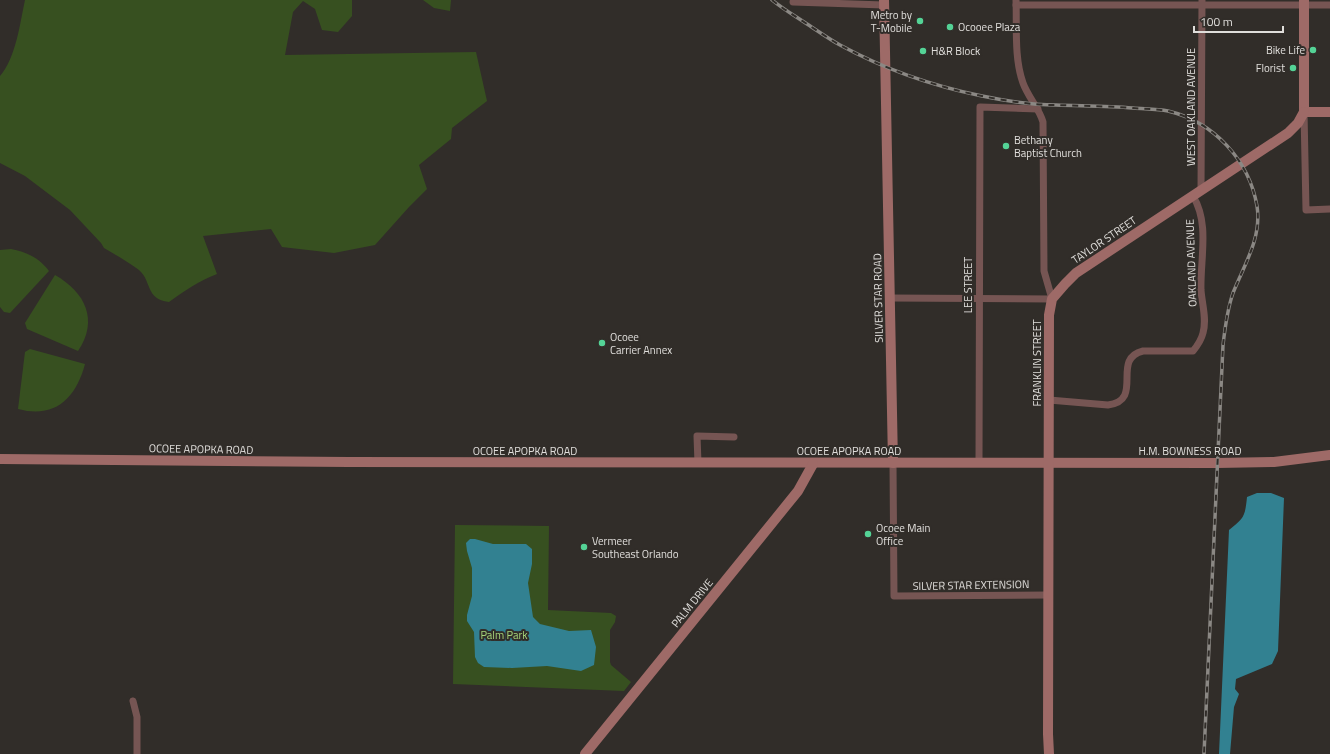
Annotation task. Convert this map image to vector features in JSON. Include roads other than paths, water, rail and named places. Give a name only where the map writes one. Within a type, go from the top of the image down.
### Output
[{"type":"main road","name":"SILVER STAR ROAD","points":[[884,2],[893,463]]},
{"type":"main road","points":[[1304,2],[1304,110],[1330,112]]},
{"type":"main road","name":"TAYLOR STREET","points":[[1052,299],[1076,273],[1288,133],[1298,123],[1304,110]]},
{"type":"main road","name":"FRANKLIN STREET","points":[[1049,754],[1048,400],[1049,315],[1052,299]]},
{"type":"main road","name":"H.M. BOWNESS ROAD","points":[[1049,463],[1249,463],[1274,462],[1330,455]]},
{"type":"main road","name":"OCOEE APOPKA ROAD","points":[[0,459],[242,462],[813,464],[1049,463]]},
{"type":"main road","name":"PALM DRIVE","points":[[585,754],[798,491],[813,464]]},
{"type":"main road","name":"FRANKLIN STREET","points":[[1046,754],[1048,734]]},
{"type":"street","points":[[793,2],[884,2]]},
{"type":"street","points":[[1016,2],[1304,2],[1330,5]]},
{"type":"street","name":"FRANKLIN STREET","points":[[1016,2],[1018,64],[1027,93],[1038,109],[1043,122],[1044,130],[1044,271],[1052,299]]},
{"type":"street","name":"WEST OAKLAND AVENUE","points":[[1197,193],[1202,2]]},
{"type":"street","name":"LEE STREET","points":[[979,463],[980,107],[1038,109]]},
{"type":"street","points":[[1304,110],[1306,210],[1330,209]]},
{"type":"street","name":"OAKLAND AVENUE","points":[[1048,400],[1108,405],[1116,404],[1125,396],[1128,364],[1132,356],[1137,352],[1193,351],[1200,344],[1204,332],[1201,291],[1203,229],[1197,193]]},
{"type":"street","points":[[890,298],[1052,299]]},
{"type":"street","points":[[698,463],[697,436],[734,437]]},
{"type":"street","name":"SILVER STAR ROAD","points":[[893,463],[894,596]]},
{"type":"street","name":"SILVER STAR EXTENSION","points":[[894,596],[1048,595]]},
{"type":"street","points":[[133,701],[137,717],[137,754]]},
{"type":"water","points":[[1257,493],[1271,493],[1284,498],[1278,651],[1272,664],[1236,679],[1235,689],[1239,694],[1234,707],[1230,754],[1219,754],[1229,530],[1241,520],[1247,497]]},
{"type":"water","points":[[470,539],[493,544],[526,544],[532,549],[532,564],[528,583],[533,617],[540,624],[569,631],[591,630],[596,647],[594,665],[581,671],[547,666],[512,668],[484,667],[478,663],[475,657],[474,632],[467,621],[472,596],[472,568],[466,543]]},
{"type":"railway","points":[[772,0],[828,38],[857,54],[891,69],[927,82],[1000,100],[1047,105],[1155,109],[1185,116],[1200,124],[1227,145],[1246,173],[1253,189],[1258,218],[1255,240],[1231,299],[1226,319],[1223,345],[1204,754]]},
{"type":"place","name":"Metro by T-Mobile","points":[[920,21]]},
{"type":"place","name":"Ocooee Plaza","points":[[950,27]]},
{"type":"place","name":"Bike Life","points":[[1313,50]]},
{"type":"place","name":"H&R Block","points":[[923,51]]},
{"type":"place","name":"Florist","points":[[1293,68]]},
{"type":"place","name":"Bethany Baptist Church","points":[[1006,146]]},
{"type":"place","name":"Ocoee Carrier Annex","points":[[602,343]]},
{"type":"place","name":"Ocoee Main Office","points":[[868,534]]},
{"type":"place","name":"Vermeer Southeast Orlando","points":[[584,547]]},
{"type":"park label","name":"Palm Park","points":[[504,635]]}]
